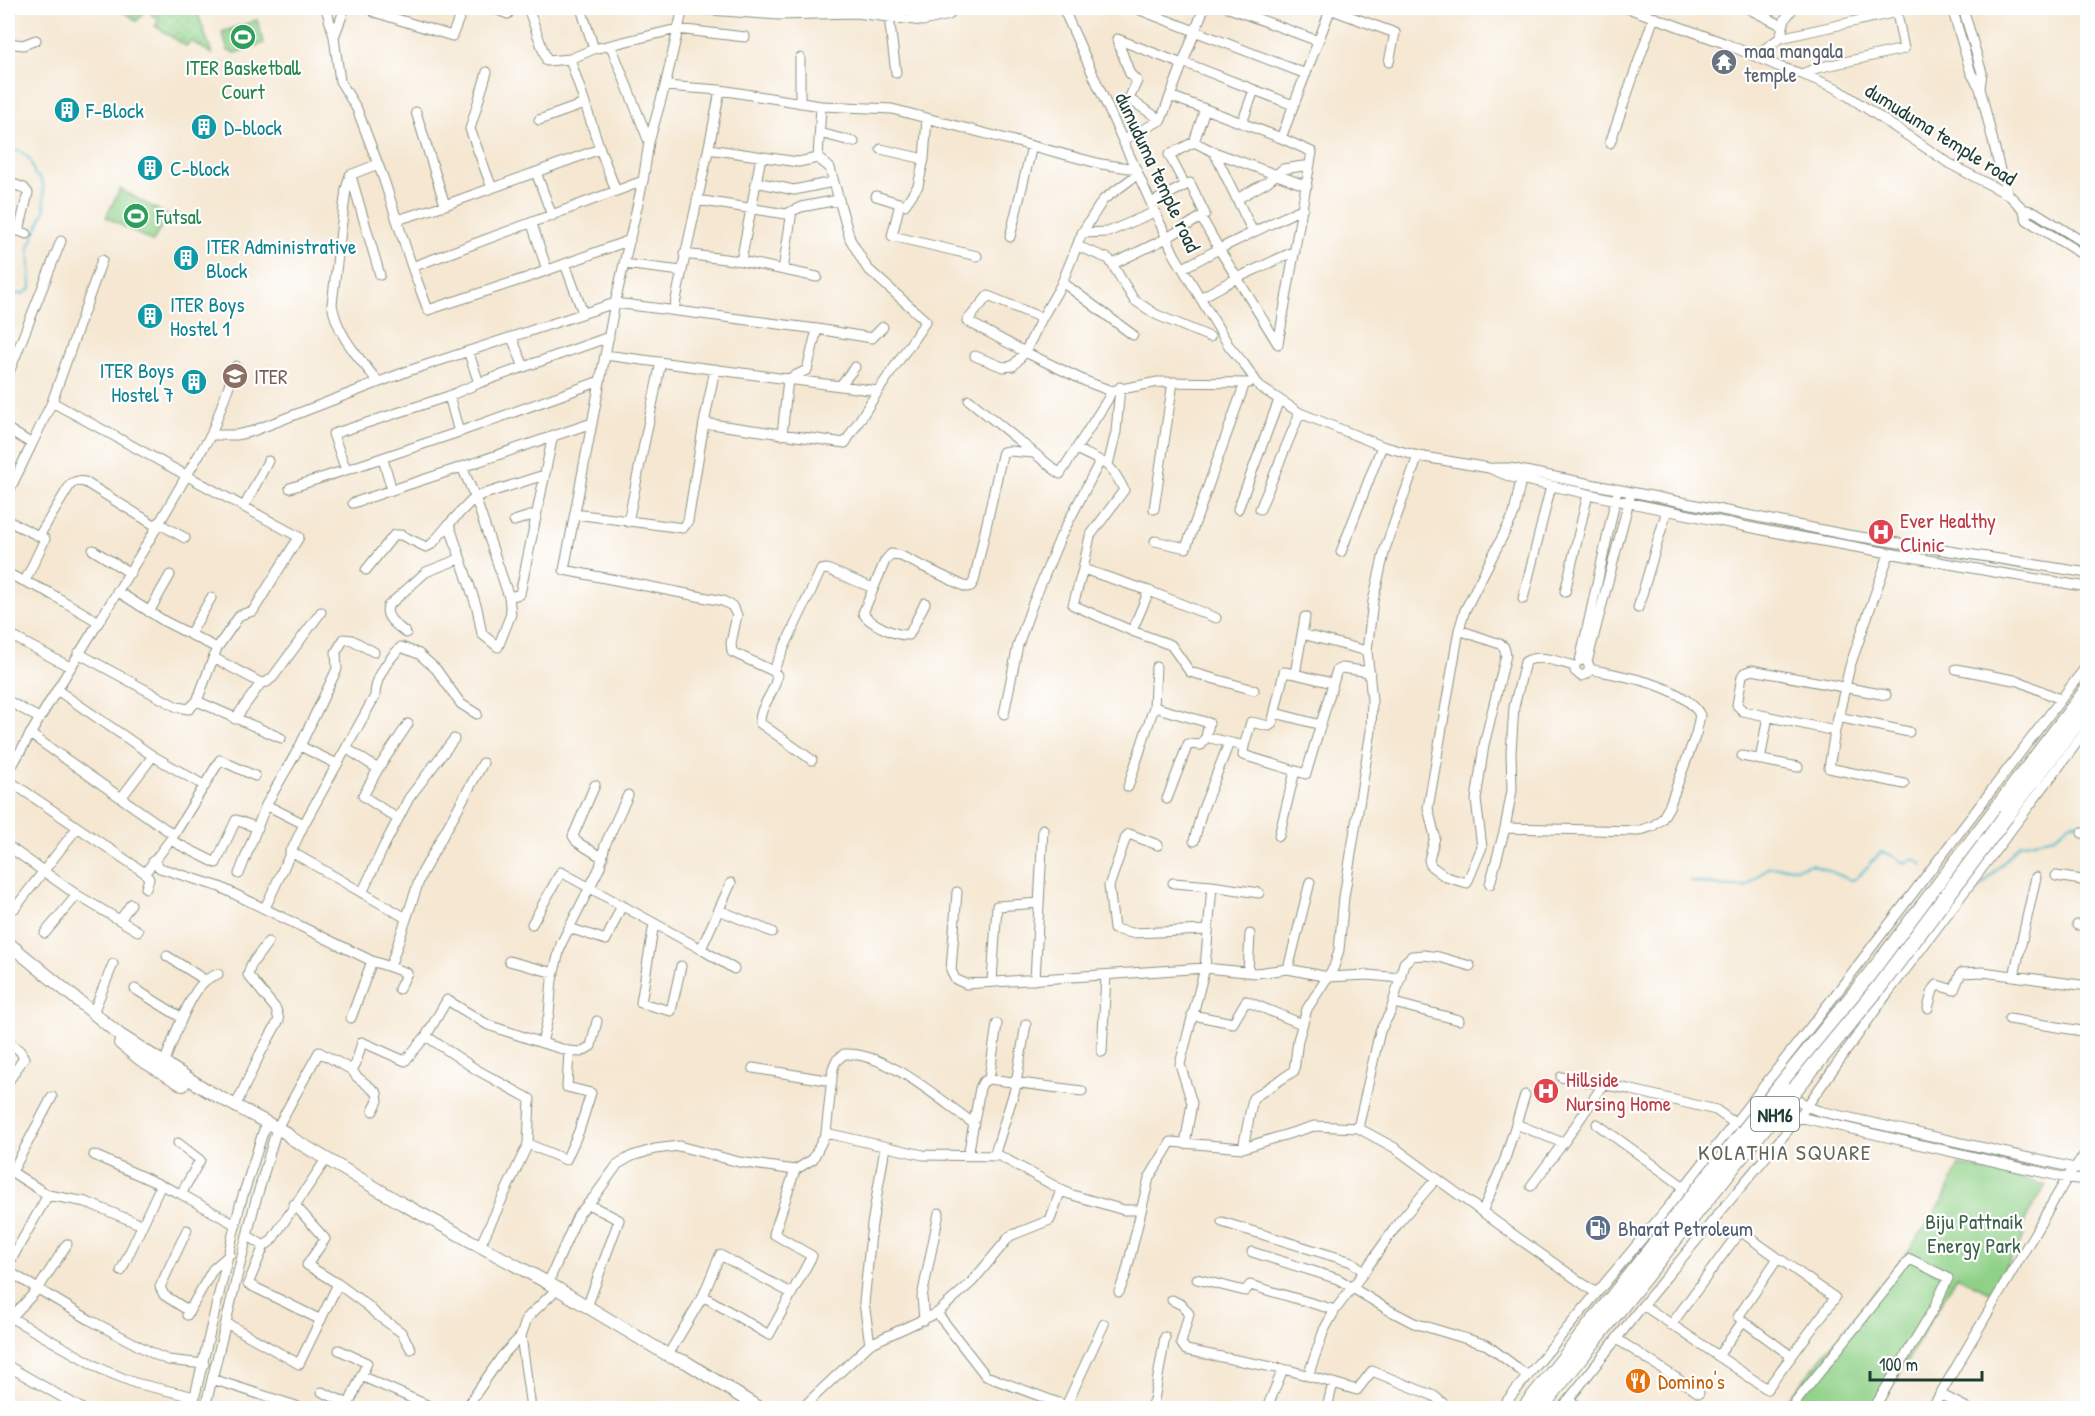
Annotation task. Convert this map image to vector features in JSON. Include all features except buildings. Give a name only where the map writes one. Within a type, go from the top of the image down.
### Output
[{"type":"highway","name":"NH16","points":[[1540,1408],[1884,980],[2001,811],[2015,771],[2088,689]]},
{"type":"highway","name":"NH16","points":[[1526,1408],[2001,811],[2028,796],[2080,728],[2088,708]]},
{"type":"main road","points":[[8,943],[120,1035],[235,1107],[327,1158],[401,1203],[552,1286],[669,1356],[686,1362],[759,1408]]},
{"type":"main road","points":[[8,952],[80,1013],[140,1059],[216,1105],[271,1128]]},
{"type":"main road","points":[[669,1356],[682,1369],[744,1408]]},
{"type":"street","points":[[326,8],[334,37],[340,81],[357,109],[428,310],[630,240]]},
{"type":"street","points":[[334,37],[345,8]]},
{"type":"street","points":[[374,12],[452,36],[462,8]]},
{"type":"street","points":[[492,8],[508,14],[510,8]]},
{"type":"street","points":[[528,8],[547,62],[570,59],[594,50],[676,29],[745,37]]},
{"type":"street","points":[[581,8],[594,50]]},
{"type":"street","points":[[933,8],[951,11]]},
{"type":"street","name":"dumuduma temple road","points":[[1066,8],[1167,238],[1229,346],[1260,387],[1300,413],[1382,446],[1418,456],[1489,468]]},
{"type":"street","points":[[1135,8],[1306,74]]},
{"type":"street","points":[[1123,140],[1161,120],[1204,8]]},
{"type":"street","points":[[1229,8],[1318,41]]},
{"type":"street","points":[[1281,138],[1329,8],[1395,33],[1389,62]]},
{"type":"street","name":"dumuduma temple road","points":[[1630,8],[1836,88],[1950,164],[2009,195],[2022,209],[2027,220],[2088,258]]},
{"type":"street","points":[[1747,8],[1783,26]]},
{"type":"street","points":[[1780,38],[1785,18],[1793,8]]},
{"type":"street","points":[[1952,8],[1971,73],[1980,88],[2002,178],[2009,195]]},
{"type":"street","points":[[1963,8],[1982,73],[1980,88]]},
{"type":"street","points":[[812,760],[760,723],[760,716],[778,679],[773,671],[730,649],[737,615],[732,606],[723,601],[564,570],[574,514],[615,303],[643,181],[649,142],[665,86],[676,29],[683,9],[779,15],[855,13],[922,21],[951,11]]},
{"type":"street","points":[[1755,56],[1780,38],[1896,10],[1905,49],[1817,68],[1803,74]]},
{"type":"street","points":[[890,17],[897,73]]},
{"type":"street","points":[[1610,143],[1654,17]]},
{"type":"street","points":[[1161,120],[1129,99],[1137,81],[1130,74],[1117,39],[1293,105]]},
{"type":"street","points":[[8,43],[23,45],[36,40]]},
{"type":"street","points":[[611,46],[649,142]]},
{"type":"street","points":[[800,58],[800,103]]},
{"type":"street","points":[[570,59],[616,191]]},
{"type":"street","points":[[486,72],[470,129],[492,188]]},
{"type":"street","points":[[665,86],[720,90],[821,106],[892,109],[1101,164],[1137,171]]},
{"type":"street","points":[[674,310],[720,90]]},
{"type":"street","points":[[1242,123],[1254,90]]},
{"type":"street","points":[[1170,96],[1312,152],[1278,344],[1219,249],[1202,217]]},
{"type":"street","points":[[539,120],[584,104]]},
{"type":"street","points":[[818,158],[821,106]]},
{"type":"street","points":[[1185,185],[1169,155],[1194,142],[1205,109]]},
{"type":"street","points":[[416,112],[445,205]]},
{"type":"street","points":[[876,196],[905,205],[918,186],[924,159],[927,118]]},
{"type":"street","points":[[819,133],[854,142]]},
{"type":"street","points":[[1194,142],[1214,152],[1307,186]]},
{"type":"street","points":[[1010,237],[1032,146]]},
{"type":"street","points":[[397,220],[600,149]]},
{"type":"street","points":[[709,149],[798,162],[818,158]]},
{"type":"street","points":[[881,149],[924,159]]},
{"type":"street","points":[[1214,152],[1253,232]]},
{"type":"street","points":[[741,261],[761,157]]},
{"type":"street","points":[[704,423],[845,443],[926,321],[867,268],[850,239],[830,168],[818,158]]},
{"type":"street","points":[[350,175],[378,164]]},
{"type":"street","points":[[1238,199],[1283,169],[1310,165]]},
{"type":"street","points":[[975,356],[1003,368],[1013,366],[1025,352],[1062,282],[1082,233],[1103,200],[1137,171]]},
{"type":"street","points":[[536,172],[552,216]]},
{"type":"street","points":[[350,175],[380,275]]},
{"type":"street","points":[[350,175],[346,189],[332,304],[334,320],[342,336],[378,382]]},
{"type":"street","points":[[412,267],[643,181]]},
{"type":"street","points":[[8,182],[24,188],[28,194],[23,232],[8,226]]},
{"type":"street","points":[[756,182],[794,190],[833,182]]},
{"type":"street","points":[[1082,233],[1108,232],[1190,183],[1205,214],[1167,238],[1113,264]]},
{"type":"street","points":[[697,200],[786,214],[801,207],[838,200]]},
{"type":"street","points":[[900,203],[892,236],[977,256]]},
{"type":"street","points":[[1183,268],[1303,208]]},
{"type":"street","points":[[2022,209],[2035,212],[2088,245]]},
{"type":"street","points":[[783,270],[792,211]]},
{"type":"street","points":[[532,224],[547,270]]},
{"type":"street","points":[[8,375],[11,356],[61,242]]},
{"type":"street","points":[[1077,246],[1109,259],[1134,300],[1157,315],[1210,337]]},
{"type":"street","points":[[1200,298],[1295,251]]},
{"type":"street","points":[[684,254],[741,261],[818,277]]},
{"type":"street","points":[[8,492],[52,402],[102,261]]},
{"type":"street","points":[[565,264],[583,313]]},
{"type":"street","points":[[624,264],[681,271]]},
{"type":"street","points":[[1062,282],[1133,335]]},
{"type":"street","points":[[1042,318],[988,296],[967,321],[1085,381],[1116,389],[1158,382],[1257,383]]},
{"type":"street","points":[[211,435],[237,435],[250,432],[378,382],[615,303],[872,338],[883,327]]},
{"type":"street","points":[[788,379],[807,370],[818,329]]},
{"type":"street","points":[[512,338],[524,367]]},
{"type":"street","points":[[346,470],[333,434],[449,396],[479,383],[609,338]]},
{"type":"street","points":[[468,351],[479,383]]},
{"type":"street","points":[[605,355],[878,391]]},
{"type":"street","points":[[628,522],[661,362]]},
{"type":"street","points":[[8,773],[70,666],[130,573],[211,435],[236,366]]},
{"type":"street","points":[[840,386],[855,367]]},
{"type":"street","points":[[574,514],[680,528],[686,526],[715,369]]},
{"type":"street","points":[[782,435],[788,379]]},
{"type":"street","points":[[290,488],[383,459],[600,381]]},
{"type":"street","points":[[1154,509],[1173,382]]},
{"type":"street","points":[[1155,542],[1186,548],[1245,383]]},
{"type":"street","points":[[969,400],[1060,474],[1116,389]]},
{"type":"street","points":[[1004,714],[1018,645],[1031,608],[1060,538],[1104,463],[1116,432],[1116,389]]},
{"type":"street","points":[[449,396],[459,432]]},
{"type":"street","points":[[1238,509],[1279,400]]},
{"type":"street","points":[[52,402],[299,537],[253,611],[240,615],[217,648],[197,701],[189,709],[177,707],[78,653]]},
{"type":"street","points":[[1260,509],[1300,413]]},
{"type":"street","points":[[353,503],[592,423]]},
{"type":"street","points":[[8,429],[32,444]]},
{"type":"street","points":[[509,597],[520,594],[553,435]]},
{"type":"street","points":[[1341,552],[1382,446]]},
{"type":"street","points":[[1076,448],[1114,470],[1124,490],[1090,536],[1073,605],[1171,645],[1190,672],[1254,690]]},
{"type":"street","points":[[925,603],[909,635],[902,635],[864,616],[864,608],[885,561],[891,554],[901,556],[966,586],[971,586],[1003,452],[1018,451],[1036,454]]},
{"type":"street","points":[[1243,1148],[1253,1098],[1294,1071],[1302,1023],[1307,1009],[1334,967],[1340,950],[1341,918],[1371,731],[1372,700],[1367,651],[1373,601],[1385,549],[1418,456]]},
{"type":"street","points":[[383,459],[392,490]]},
{"type":"street","points":[[244,507],[267,461]]},
{"type":"street","points":[[448,524],[477,608],[482,634],[498,647],[511,614],[509,597],[462,466]]},
{"type":"street","points":[[1489,468],[1521,479],[1629,503],[1889,554],[2088,587]]},
{"type":"street","points":[[1489,468],[1510,468],[1848,535],[2088,573]]},
{"type":"street","points":[[366,570],[394,535],[401,535],[426,547],[432,544],[475,497],[544,475]]},
{"type":"street","points":[[1460,630],[1500,644],[1504,647],[1506,655],[1484,745],[1476,800],[1482,847],[1467,883],[1446,877],[1431,866],[1429,860],[1435,837],[1428,808],[1460,630],[1465,610],[1514,514],[1521,479]]},
{"type":"street","points":[[39,536],[70,485],[78,481],[85,482],[185,538]]},
{"type":"street","points":[[1523,599],[1551,486]]},
{"type":"street","points":[[1583,665],[1618,489]]},
{"type":"street","points":[[1589,633],[1631,492]]},
{"type":"street","points":[[1565,592],[1588,494]]},
{"type":"street","points":[[1638,608],[1667,510]]},
{"type":"street","points":[[514,521],[536,514]]},
{"type":"street","points":[[8,521],[45,539],[25,581]]},
{"type":"street","points":[[93,550],[130,573]]},
{"type":"street","points":[[1889,554],[1850,666],[1834,731],[1829,768],[1904,784]]},
{"type":"street","points":[[406,633],[388,618],[387,609],[390,603],[419,577],[459,559]]},
{"type":"street","points":[[773,671],[821,570],[827,569],[873,588]]},
{"type":"street","points":[[1083,569],[1149,591],[1216,618]]},
{"type":"street","points":[[8,574],[46,591],[98,621]]},
{"type":"street","points":[[149,612],[170,575]]},
{"type":"street","points":[[117,591],[149,612],[217,648]]},
{"type":"street","points":[[1132,631],[1149,591]]},
{"type":"street","points":[[190,634],[211,598]]},
{"type":"street","points":[[214,658],[261,683],[267,682],[321,612]]},
{"type":"street","points":[[1296,674],[1305,617]]},
{"type":"street","points":[[8,634],[70,666]]},
{"type":"street","points":[[1302,634],[1367,651]]},
{"type":"street","points":[[239,874],[266,805],[300,746],[337,669],[336,652],[342,642],[344,639],[352,640],[374,652]]},
{"type":"street","points":[[265,908],[304,824],[375,696],[375,684],[392,656],[401,647],[419,654],[436,669],[461,704],[477,714]]},
{"type":"street","points":[[1490,884],[1505,828],[1512,790],[1511,752],[1514,706],[1525,662],[1530,658],[1541,658],[1583,665],[1662,686],[1696,706],[1700,714],[1696,734],[1669,807],[1662,819],[1653,826],[1638,831],[1505,828]]},
{"type":"street","points":[[1501,1408],[1684,1187],[2015,771],[2060,699],[2088,664]]},
{"type":"street","points":[[1128,787],[1154,707],[1156,667]]},
{"type":"street","points":[[1332,683],[1284,672],[1270,726],[1251,722],[1242,754],[1307,773],[1335,673],[1339,668],[1370,672]]},
{"type":"street","points":[[1956,669],[2019,681],[2060,699]]},
{"type":"street","points":[[1834,731],[1743,711],[1737,705],[1742,676],[1747,671],[1762,672],[1886,695]]},
{"type":"street","points":[[236,720],[261,683]]},
{"type":"street","points":[[57,690],[153,756],[205,786]]},
{"type":"street","points":[[8,701],[39,718]]},
{"type":"street","points":[[197,701],[281,738]]},
{"type":"street","points":[[1154,707],[1209,723],[1202,745],[1188,744],[1167,799]]},
{"type":"street","points":[[1275,713],[1321,725]]},
{"type":"street","points":[[1760,760],[1768,716]]},
{"type":"street","points":[[1838,717],[1909,732]]},
{"type":"street","points":[[398,819],[363,796],[408,724]]},
{"type":"street","points":[[30,734],[121,798],[172,838],[216,863],[236,820],[258,828]]},
{"type":"street","points":[[1206,737],[1244,746]]},
{"type":"street","points":[[362,893],[409,798],[454,739]]},
{"type":"street","points":[[1194,841],[1202,811],[1229,743]]},
{"type":"street","points":[[300,746],[337,764]]},
{"type":"street","points":[[346,748],[378,769]]},
{"type":"street","points":[[121,798],[153,756]]},
{"type":"street","points":[[1742,756],[1798,767]]},
{"type":"street","points":[[145,873],[172,838],[220,760],[255,776]]},
{"type":"street","points":[[390,967],[421,875],[483,763]]},
{"type":"street","points":[[1279,836],[1295,771]]},
{"type":"street","points":[[8,780],[145,873],[149,879],[146,888]]},
{"type":"street","points":[[595,785],[573,836],[576,842],[603,858]]},
{"type":"street","points":[[542,1043],[561,944],[591,888],[603,858],[605,845],[628,795]]},
{"type":"street","points":[[1562,1408],[1643,1305],[1798,1117],[1963,895],[2028,796]]},
{"type":"street","points":[[266,805],[304,824]]},
{"type":"street","points":[[15,908],[77,828]]},
{"type":"street","points":[[1035,980],[1043,830]]},
{"type":"street","points":[[1158,845],[1134,835],[1129,834],[1126,837],[1109,886],[1114,929],[1132,933],[1208,930]]},
{"type":"street","points":[[8,848],[77,895],[138,931]]},
{"type":"street","points":[[290,851],[406,918]]},
{"type":"street","points":[[153,861],[160,868],[220,887],[372,960],[407,973],[399,989]]},
{"type":"street","points":[[551,866],[734,969]]},
{"type":"street","points":[[532,924],[561,872]]},
{"type":"street","points":[[2056,876],[2088,882]]},
{"type":"street","points":[[2014,976],[2036,877]]},
{"type":"street","points":[[1288,969],[1310,882]]},
{"type":"street","points":[[701,949],[731,883]]},
{"type":"street","points":[[1173,883],[1259,893]]},
{"type":"street","points":[[1185,1144],[1192,1102],[1180,1064],[1205,968],[1212,886]]},
{"type":"street","points":[[957,892],[951,970],[955,980],[966,984],[1205,968],[1248,972],[1288,969],[1328,977],[1366,975],[1401,978]]},
{"type":"street","points":[[45,933],[77,895]]},
{"type":"street","points":[[992,981],[997,906],[1038,903]]},
{"type":"street","points":[[120,920],[131,904]]},
{"type":"street","points":[[568,928],[606,940],[622,905]]},
{"type":"street","points":[[719,910],[772,932]]},
{"type":"street","points":[[654,923],[641,1003],[671,1011],[681,966]]},
{"type":"street","points":[[2077,925],[2088,926]]},
{"type":"street","points":[[1248,972],[1250,934]]},
{"type":"street","points":[[235,1107],[279,1020],[276,1009],[248,975],[250,965],[268,942]]},
{"type":"street","points":[[1358,1128],[1380,1031],[1394,1003],[1404,963],[1412,957],[1423,955],[1470,966]]},
{"type":"street","points":[[167,956],[205,980]]},
{"type":"street","points":[[351,1018],[372,960]]},
{"type":"street","points":[[509,961],[554,973]]},
{"type":"street","points":[[93,1013],[113,964]]},
{"type":"street","points":[[1928,1008],[1937,985],[1954,990],[1961,973],[1983,972],[2088,986]]},
{"type":"street","points":[[164,1063],[182,1018],[205,980],[218,974]]},
{"type":"street","points":[[1102,1052],[1106,975]]},
{"type":"street","points":[[135,988],[182,1018]]},
{"type":"street","points":[[352,1070],[362,1042],[405,1061],[426,1036],[447,1000],[488,1025],[569,1052],[580,1052],[591,1046],[597,1021]]},
{"type":"street","points":[[1192,1015],[1233,1023],[1246,1001],[1302,1023]]},
{"type":"street","points":[[1394,1003],[1459,1020]]},
{"type":"street","points":[[2009,1019],[2088,1032]]},
{"type":"street","points":[[989,1079],[997,1024]]},
{"type":"street","points":[[994,1156],[1016,1082],[1026,1024]]},
{"type":"street","points":[[426,1036],[477,1070],[530,1099],[528,1144],[480,1246]]},
{"type":"street","points":[[8,1041],[20,1051],[24,1058],[8,1082]]},
{"type":"street","points":[[192,1408],[236,1225],[271,1128],[319,1052],[352,1070],[359,1079],[377,1093],[378,1101],[373,1111]]},
{"type":"street","points":[[528,1144],[566,1160],[579,1131],[591,1093],[567,1087],[569,1052]]},
{"type":"street","points":[[466,1408],[502,1356],[520,1336],[527,1318],[552,1286],[578,1215],[618,1164],[632,1156],[655,1149],[679,1146],[739,1162],[795,1170],[813,1159],[826,1133],[836,1061],[844,1054],[882,1061],[896,1068],[973,1123]]},
{"type":"street","points":[[753,1068],[832,1081]]},
{"type":"street","points":[[1771,1076],[1806,1106],[2088,1171]]},
{"type":"street","points":[[1561,1077],[1716,1110],[1734,1123]]},
{"type":"street","points":[[968,1156],[983,1082],[989,1079],[1082,1091]]},
{"type":"street","points":[[1531,1186],[1603,1085]]},
{"type":"street","points":[[1761,1089],[1798,1117],[2067,1178],[2088,1180]]},
{"type":"street","points":[[1482,1212],[1505,1159],[1525,1095]]},
{"type":"street","points":[[52,1097],[10,1171],[48,1195],[86,1202],[142,1226]]},
{"type":"street","points":[[1516,1124],[1563,1143]]},
{"type":"street","points":[[1596,1124],[1684,1187]]},
{"type":"street","points":[[1119,1292],[1149,1178],[1171,1142],[1243,1148],[1314,1126],[1358,1128],[1395,1148],[1596,1293]]},
{"type":"street","points":[[205,1408],[248,1235],[271,1128]]},
{"type":"street","points":[[826,1133],[923,1155],[1000,1156],[1061,1190],[1124,1210],[1142,1210]]},
{"type":"street","points":[[177,1143],[200,1160],[180,1194]]},
{"type":"street","points":[[870,1344],[864,1303],[872,1224],[885,1147]]},
{"type":"street","points":[[1932,1408],[2067,1178],[2088,1150]]},
{"type":"street","points":[[94,1155],[180,1194],[236,1225]]},
{"type":"street","points":[[321,1320],[248,1284],[264,1246],[271,1241],[327,1158]]},
{"type":"street","points":[[703,1296],[769,1335],[812,1256],[774,1234],[795,1170]]},
{"type":"street","points":[[1308,1376],[1324,1330],[1335,1310],[1399,1222],[1436,1179]]},
{"type":"street","points":[[121,1271],[161,1185]]},
{"type":"street","points":[[802,1408],[870,1344],[937,1313],[972,1282],[1010,1236],[1050,1220],[1061,1190]]},
{"type":"street","points":[[8,1265],[48,1195]]},
{"type":"street","points":[[294,1204],[325,1239],[307,1265],[338,1284],[368,1306],[376,1316],[401,1332],[411,1349]]},
{"type":"street","points":[[587,1307],[619,1220],[588,1204]]},
{"type":"street","points":[[924,1320],[922,1297],[939,1213]]},
{"type":"street","points":[[1222,1222],[1352,1262],[1364,1272]]},
{"type":"street","points":[[188,1230],[160,1287],[164,1295],[188,1314],[213,1269],[230,1254]]},
{"type":"street","points":[[1643,1305],[1718,1356],[1767,1389],[1835,1298],[1740,1231],[1671,1324]]},
{"type":"street","points":[[248,1235],[264,1246]]},
{"type":"street","points":[[67,1244],[38,1289],[8,1318],[104,1370],[135,1383],[195,1397]]},
{"type":"street","points":[[1251,1252],[1338,1279],[1414,1323],[1487,1345],[1528,1376]]},
{"type":"street","points":[[669,1356],[703,1296],[720,1255],[791,1293]]},
{"type":"street","points":[[1778,1258],[1738,1317],[1791,1356]]},
{"type":"street","points":[[1791,1408],[1910,1259],[1948,1278],[1934,1308],[1874,1408]]},
{"type":"street","points":[[8,1271],[90,1320],[156,1355],[168,1360],[204,1364]]},
{"type":"street","points":[[1197,1279],[1245,1291],[1250,1285],[1335,1310]]},
{"type":"street","points":[[226,1323],[299,1364],[338,1284]]},
{"type":"street","points":[[1172,1300],[1182,1305],[1189,1314],[1181,1343],[1186,1350],[1283,1369],[1357,1390],[1372,1371],[1434,1396],[1449,1408]]},
{"type":"street","points":[[937,1313],[986,1376],[1069,1407],[1104,1324]]},
{"type":"street","points":[[1718,1356],[1743,1321]]},
{"type":"street","points":[[520,1336],[531,1408]]},
{"type":"street","points":[[1150,1408],[1154,1400],[1165,1337]]},
{"type":"street","points":[[1617,1339],[1699,1393]]},
{"type":"street","points":[[322,1392],[348,1406],[362,1376],[367,1363],[339,1350]]},
{"type":"street","points":[[8,1366],[77,1407]]},
{"type":"street","points":[[1266,1408],[1283,1369]]},
{"type":"street","points":[[362,1376],[434,1408]]},
{"type":"street","points":[[212,1379],[296,1406]]},
{"type":"street","points":[[1327,1408],[1333,1383]]},
{"type":"street","points":[[1940,1394],[1967,1408]]},
{"type":"street","points":[[1568,1400],[1581,1408]]},
{"type":"green space","points":[[118,8],[196,8],[212,54],[191,41],[186,46],[155,26],[159,20],[146,10],[137,21]]},
{"type":"green space","name":"ITER Basketball Court","points":[[257,20],[264,43],[235,53],[228,51],[222,32]]},
{"type":"green space","name":"Futsal","points":[[120,189],[167,215],[153,242],[106,217]]},
{"type":"green space","name":"Biju Pattnaik Energy Park","points":[[1959,1165],[2046,1185],[2018,1232],[2024,1236],[1991,1293],[1957,1276],[1879,1408],[1781,1408],[1909,1250],[1942,1202]]},
{"type":"waterway","points":[[8,26],[19,8]]},
{"type":"waterway","points":[[8,150],[20,151],[31,162],[35,175],[40,178],[43,185],[45,210],[29,247],[31,288],[23,294],[8,293]]},
{"type":"waterway","points":[[1965,896],[1970,899],[2020,844],[2055,837],[2069,824],[2078,822],[2088,824]]},
{"type":"waterway","points":[[1690,881],[1726,887],[1746,887],[1767,868],[1795,868],[1812,864],[1851,880],[1856,879],[1881,852],[1904,863],[1914,859],[1923,865]]},
{"type":"place","name":"ITER Basketball Court","points":[[243,37]]},
{"type":"place","name":"maa mangala temple","points":[[1724,62]]},
{"type":"place","name":"F-Block","points":[[67,110]]},
{"type":"place","name":"D-block","points":[[204,127]]},
{"type":"place","name":"C-block","points":[[150,168]]},
{"type":"place","name":"Futsal","points":[[136,216]]},
{"type":"place","name":"ITER Administrative Block","points":[[186,258]]},
{"type":"place","name":"ITER Boys Hostel 1","points":[[150,316]]},
{"type":"place","name":"ITER","points":[[235,376]]},
{"type":"place","name":"ITER Boys Hostel 7","points":[[194,382]]},
{"type":"place","name":"Ever Healthy Clinic","points":[[1881,532]]},
{"type":"place","name":"Hillside Nursing Home","points":[[1546,1091]]},
{"type":"place","name":"Bharat Petroleum","points":[[1598,1228]]},
{"type":"place","name":"Domino's","points":[[1638,1381]]},
{"type":"district","name":"KOLATHIA SQUARE","points":[[1785,1152]]}]
